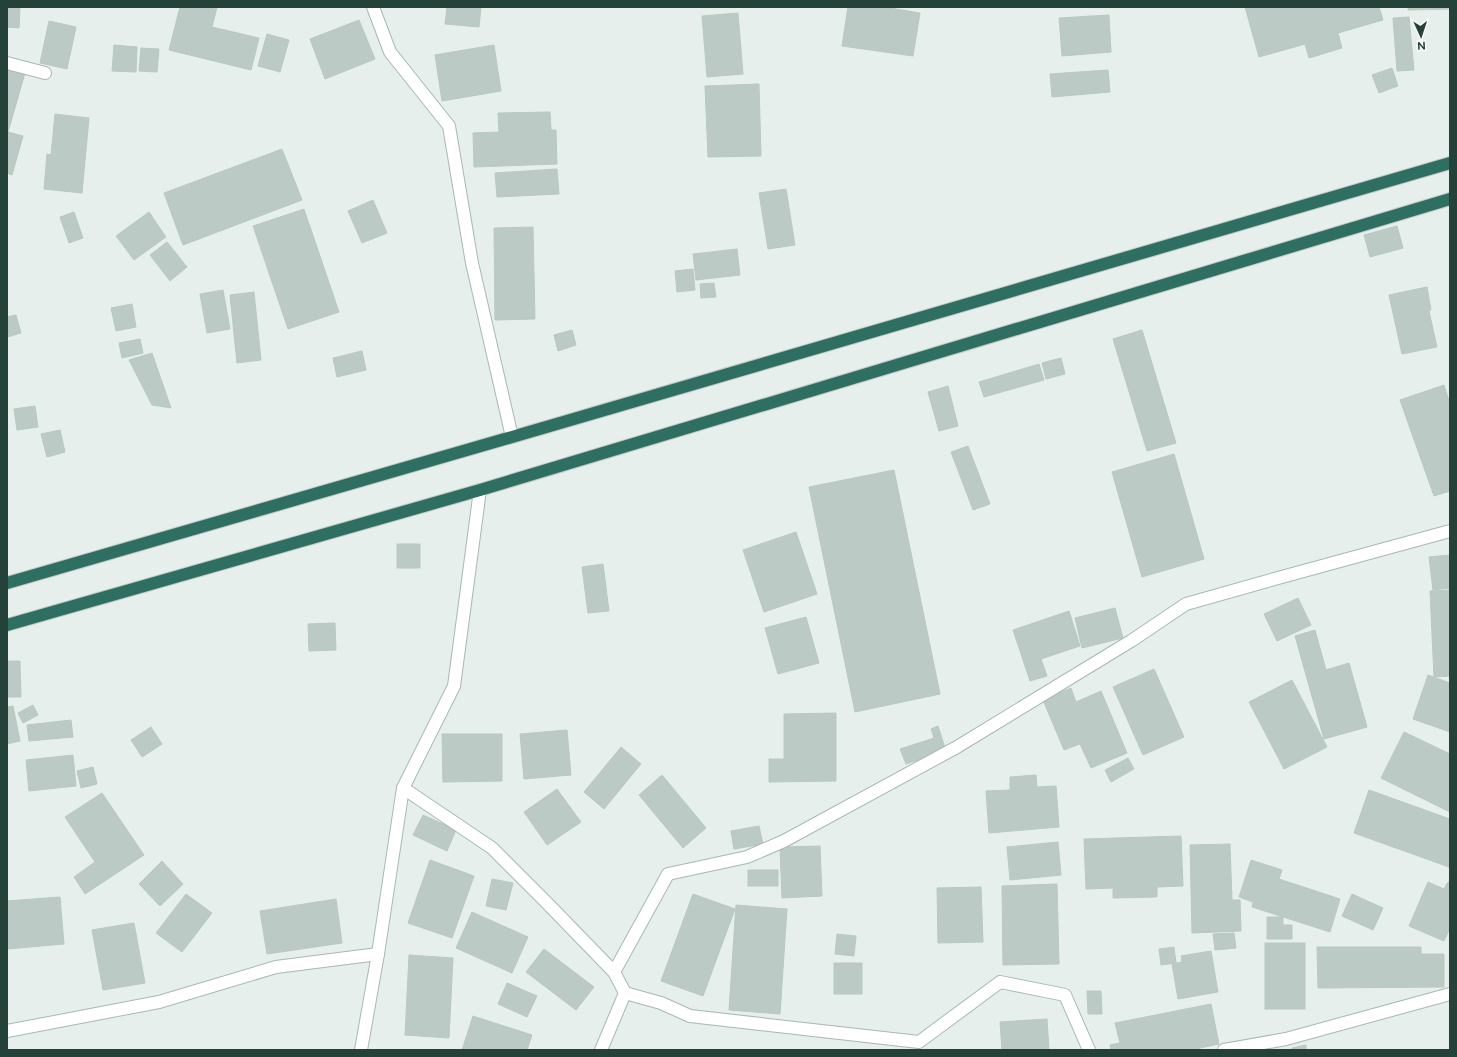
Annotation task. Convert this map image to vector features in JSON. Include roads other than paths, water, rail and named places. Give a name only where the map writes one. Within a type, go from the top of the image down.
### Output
[{"type":"highway","points":[[7,583],[1450,163]]},
{"type":"highway","points":[[7,625],[480,490],[1450,199]]},
{"type":"street","points":[[373,7],[390,52],[449,126],[472,263],[512,437]]},
{"type":"street","points":[[7,63],[45,73]]},
{"type":"street","points":[[361,1050],[378,954],[403,788],[454,686],[480,490]]},
{"type":"street","points":[[614,972],[668,874],[746,857],[784,841],[957,747],[1131,641],[1186,604],[1450,531]]},
{"type":"street","points":[[403,788],[492,848],[614,972],[625,993],[660,1003],[690,1016],[919,1042],[1000,982],[1065,995],[1090,1050]]},
{"type":"street","points":[[7,1031],[159,1002],[276,967],[378,954]]},
{"type":"street","points":[[601,1050],[625,993]]},
{"type":"street","points":[[1224,1050],[1286,1039],[1450,994]]}]
